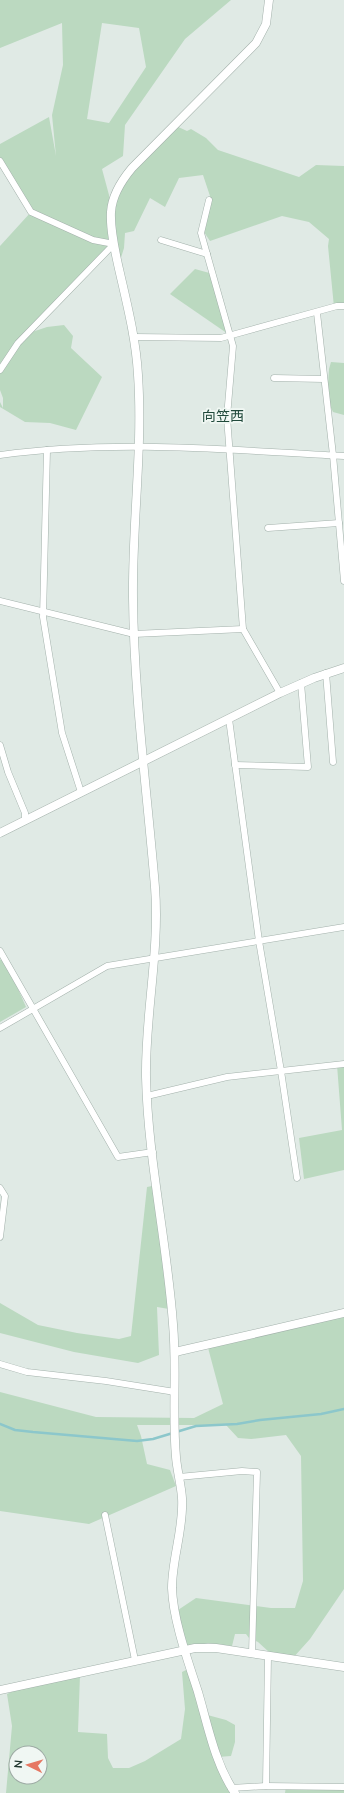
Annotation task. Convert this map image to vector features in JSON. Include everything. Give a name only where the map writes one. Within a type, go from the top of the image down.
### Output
[{"type":"street","points":[[268,0],[266,24],[256,43],[132,168],[122,180],[115,195],[111,212],[114,244],[134,336],[138,377],[138,446],[133,594],[136,696],[157,922],[150,994],[146,1074],[153,1152],[167,1257],[175,1352],[176,1456],[182,1499],[172,1593],[185,1649],[219,1763],[233,1790],[266,1786],[344,1787]]},
{"type":"street","points":[[0,162],[31,212],[93,240],[114,244]]},
{"type":"street","points":[[209,200],[201,233],[233,346],[227,417],[243,629],[280,693]]},
{"type":"street","points":[[161,240],[207,254]]},
{"type":"street","points":[[0,370],[18,344],[114,244]]},
{"type":"street","points":[[134,336],[221,338],[317,313],[337,306],[344,306]]},
{"type":"street","points":[[317,313],[333,455],[344,581]]},
{"type":"street","points":[[274,378],[324,379]]},
{"type":"street","points":[[0,455],[48,450],[138,446],[344,456]]},
{"type":"street","points":[[48,450],[43,612],[62,733],[80,792]]},
{"type":"street","points":[[268,528],[339,522]]},
{"type":"street","points":[[0,601],[134,634],[243,629]]},
{"type":"street","points":[[0,833],[280,693],[326,673],[344,668]]},
{"type":"street","points":[[326,673],[333,762]]},
{"type":"street","points":[[235,765],[308,766],[301,683]]},
{"type":"street","points":[[229,719],[259,941],[297,1178]]},
{"type":"street","points":[[0,745],[8,772],[25,813],[25,820]]},
{"type":"street","points":[[0,1028],[107,966],[344,927]]},
{"type":"street","points":[[0,951],[118,1157],[153,1152]]},
{"type":"street","points":[[147,1096],[227,1077],[344,1064]]},
{"type":"street","points":[[0,1188],[4,1196],[0,1237]]},
{"type":"street","points":[[175,1352],[344,1313]]},
{"type":"street","points":[[0,1364],[27,1372],[106,1381],[175,1392]]},
{"type":"street","points":[[179,1477],[242,1471],[257,1472],[252,1654]]},
{"type":"street","points":[[105,1516],[135,1660]]},
{"type":"street","points":[[0,1690],[185,1649],[216,1648],[344,1667]]},
{"type":"street","points":[[266,1786],[268,1656]]},
{"type":"green space","points":[[0,0],[231,0],[185,39],[125,125],[123,156],[102,169],[109,195],[111,218],[120,184],[174,125],[187,131],[191,129],[206,138],[218,150],[299,177],[316,165],[344,166],[344,306],[334,307],[328,246],[329,239],[309,222],[282,216],[210,241],[202,229],[210,196],[203,175],[179,178],[165,207],[150,198],[134,231],[125,233],[124,248],[120,261],[114,245],[29,333],[47,327],[64,325],[73,336],[71,348],[102,377],[76,430],[50,423],[25,422],[0,407],[0,402],[3,408],[3,398],[0,390],[0,246],[31,212],[0,161],[0,144],[49,117],[56,156],[52,115],[63,65],[62,23],[0,48]],"holes":[[[102,23],[139,28],[146,67],[109,123],[87,119]]]},
{"type":"green space","points":[[195,269],[213,274],[231,336],[170,294]]},
{"type":"green space","points":[[331,362],[344,363],[344,415],[333,412],[327,399],[329,369]]},
{"type":"green space","points":[[4,957],[26,1007],[0,1022],[0,960]]},
{"type":"green space","points":[[337,1065],[344,1065],[344,1170],[304,1179],[299,1138],[342,1130]]},
{"type":"green space","points":[[152,1186],[169,1309],[157,1307],[159,1355],[138,1363],[74,1352],[0,1333],[0,1303],[38,1325],[77,1333],[119,1339],[131,1336],[147,1187]]},
{"type":"green space","points":[[344,1312],[344,1589],[310,1639],[292,1659],[269,1652],[258,1642],[249,1638],[246,1634],[235,1634],[232,1646],[208,1643],[185,1649],[178,1610],[196,1598],[271,1608],[295,1608],[303,1581],[301,1456],[286,1435],[251,1439],[238,1438],[226,1425],[137,1425],[147,1464],[170,1470],[176,1486],[89,1524],[0,1511],[0,1392],[96,1417],[194,1418],[223,1404],[207,1344]]},
{"type":"green space","points":[[188,1669],[200,1713],[226,1720],[235,1725],[235,1742],[231,1756],[218,1757],[235,1793],[6,1793],[8,1771],[8,1785],[48,1785],[48,1745],[10,1745],[12,1726],[7,1694],[28,1684],[80,1675],[78,1732],[107,1734],[108,1758],[113,1768],[129,1768],[145,1761],[181,1739],[185,1709],[182,1672]]},
{"type":"green space","points":[[286,1786],[344,1787],[344,1793],[285,1793]]},
{"type":"waterway","points":[[0,1424],[15,1430],[137,1441],[153,1439],[196,1426],[237,1424],[260,1420],[321,1414],[344,1409]]},
{"type":"district","name":"向笠西","points":[[223,416]]}]
